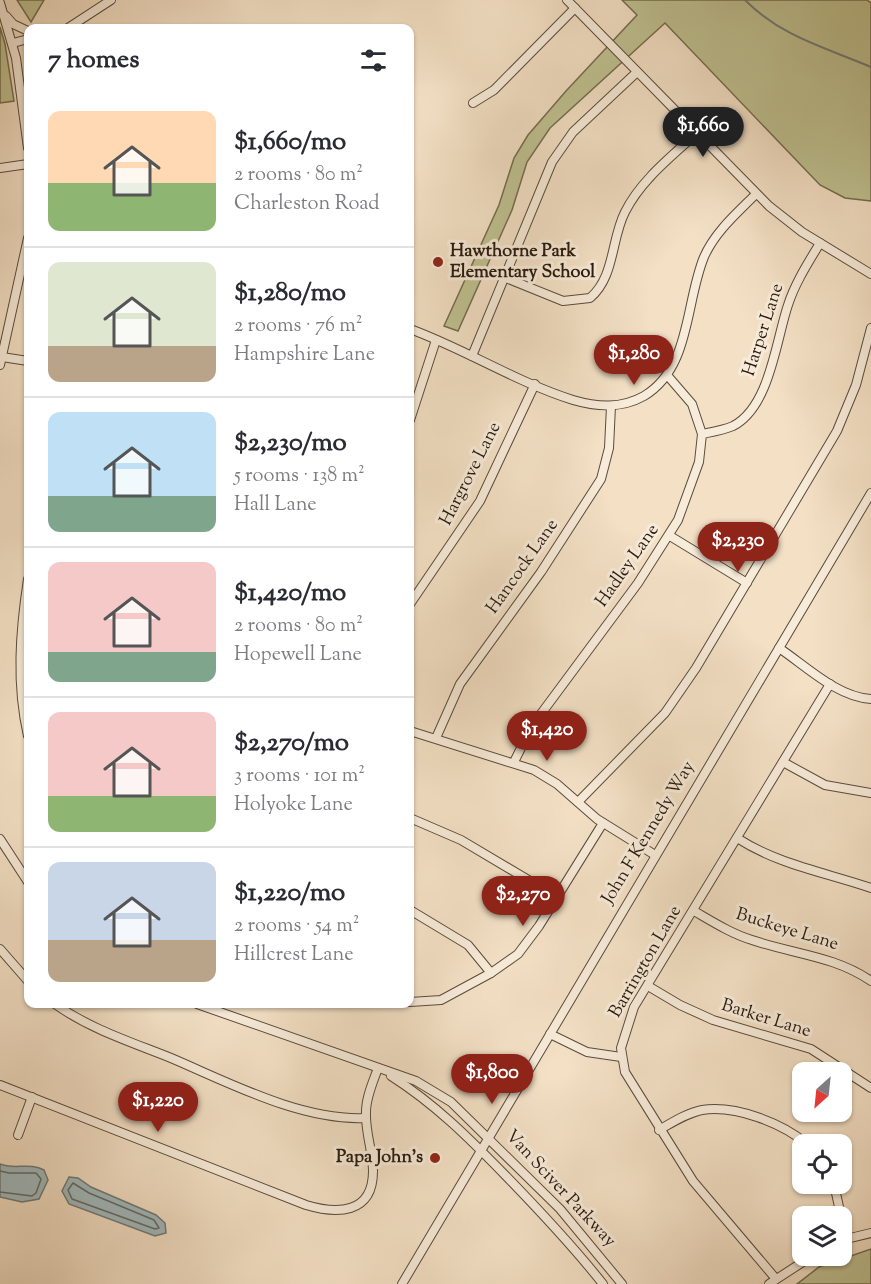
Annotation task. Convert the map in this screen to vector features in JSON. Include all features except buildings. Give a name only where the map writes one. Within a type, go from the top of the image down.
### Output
[{"type":"street","points":[[74,24],[111,0]]},
{"type":"street","points":[[567,0],[780,217],[871,274]]},
{"type":"street","points":[[0,3],[13,43],[24,120]]},
{"type":"street","points":[[473,103],[494,90],[576,8]]},
{"type":"street","points":[[4,13],[13,24],[24,29]]},
{"type":"street","points":[[13,43],[24,40]]},
{"type":"street","points":[[472,356],[506,278],[541,184],[558,151],[573,132],[637,72]]},
{"type":"street","points":[[506,278],[563,301],[590,298],[602,284],[619,225],[628,206],[654,173],[697,133]]},
{"type":"street","points":[[0,168],[24,165]]},
{"type":"street","points":[[414,331],[573,400],[611,406],[638,399],[657,387],[667,375],[680,350],[705,256],[718,232],[756,195]]},
{"type":"street","name":"Harper Lane","points":[[702,434],[732,426],[740,421],[755,403],[771,367],[794,287],[820,243]]},
{"type":"street","points":[[24,256],[1,361],[24,362]]},
{"type":"street","points":[[578,802],[672,705],[747,583],[845,414],[856,385],[871,328]]},
{"type":"street","points":[[414,406],[436,340]]},
{"type":"street","name":"Hadley Lane","points":[[514,762],[532,726],[635,589],[670,536],[696,471],[702,434],[692,404],[667,375]]},
{"type":"street","name":"Hargrove Lane","points":[[414,598],[480,501],[535,384]]},
{"type":"street","name":"Hancock Lane","points":[[436,738],[460,684],[541,572],[601,479],[608,458],[611,406]]},
{"type":"street","name":"John F Kennedy Way","points":[[402,1284],[871,493]]},
{"type":"street","points":[[670,536],[747,583]]},
{"type":"street","points":[[24,622],[20,665],[24,712]]},
{"type":"street","points":[[779,648],[830,684],[847,693],[871,699]]},
{"type":"street","name":"Barrington Lane","points":[[621,1057],[622,1037],[634,1007],[830,684]]},
{"type":"street","points":[[414,732],[514,762],[546,776],[603,823],[655,855]]},
{"type":"street","points":[[783,762],[825,785],[871,793]]},
{"type":"street","points":[[414,820],[461,840],[557,897]]},
{"type":"street","points":[[414,1002],[432,1003],[441,1000],[491,973],[526,945],[603,823]]},
{"type":"street","points":[[737,838],[768,856],[796,867],[871,888]]},
{"type":"street","points":[[0,839],[24,876]]},
{"type":"street","name":"Buckeye Lane","points":[[694,911],[739,936],[824,958],[848,967],[871,981]]},
{"type":"street","points":[[414,912],[468,945],[491,973]]},
{"type":"street","points":[[0,949],[24,976]]},
{"type":"street","name":"Barker Lane","points":[[648,986],[712,1020],[811,1049],[871,1088]]},
{"type":"street","points":[[62,1008],[105,1032],[261,1095],[333,1118],[366,1118]]},
{"type":"street","name":"Van Sciver Parkway","points":[[208,1008],[416,1081],[429,1088],[463,1112],[489,1137],[570,1220],[622,1284]]},
{"type":"street","points":[[550,1034],[587,1052],[621,1057],[625,1072],[693,1181],[773,1282],[797,1266]]},
{"type":"street","points":[[0,1085],[306,1205],[334,1212],[352,1208],[360,1203],[373,1180],[366,1107],[378,1068]]},
{"type":"street","name":"Van Sciver Parkway","points":[[378,1068],[439,1110],[481,1150],[562,1234],[603,1284]]},
{"type":"street","points":[[18,1135],[32,1097]]},
{"type":"street","points":[[660,1130],[695,1112],[722,1110],[773,1124],[792,1135]]},
{"type":"street","points":[[852,1237],[871,1233]]},
{"type":"green space","points":[[17,0],[44,0],[31,22]]},
{"type":"green space","points":[[622,0],[867,0],[871,3],[871,201],[845,198],[820,185],[665,23],[550,128],[527,162],[512,210],[458,331],[444,326],[499,205],[514,158],[528,135],[637,15]]},
{"type":"green space","points":[[0,27],[14,101],[0,103]]},
{"type":"green space","points":[[871,1249],[871,1284],[797,1284],[822,1266],[852,1266],[852,1256]]},
{"type":"water","points":[[0,1164],[44,1170],[48,1180],[39,1199],[22,1202],[0,1197]]},
{"type":"water","points":[[69,1177],[78,1178],[91,1187],[156,1215],[165,1223],[166,1233],[155,1236],[69,1204],[62,1191]]},
{"type":"waterway","points":[[745,0],[759,13],[804,40],[871,67]]},
{"type":"place","name":"Hawthorne Park Elementary School","points":[[438,262]]},
{"type":"place","name":"Papa John's","points":[[435,1158]]}]
